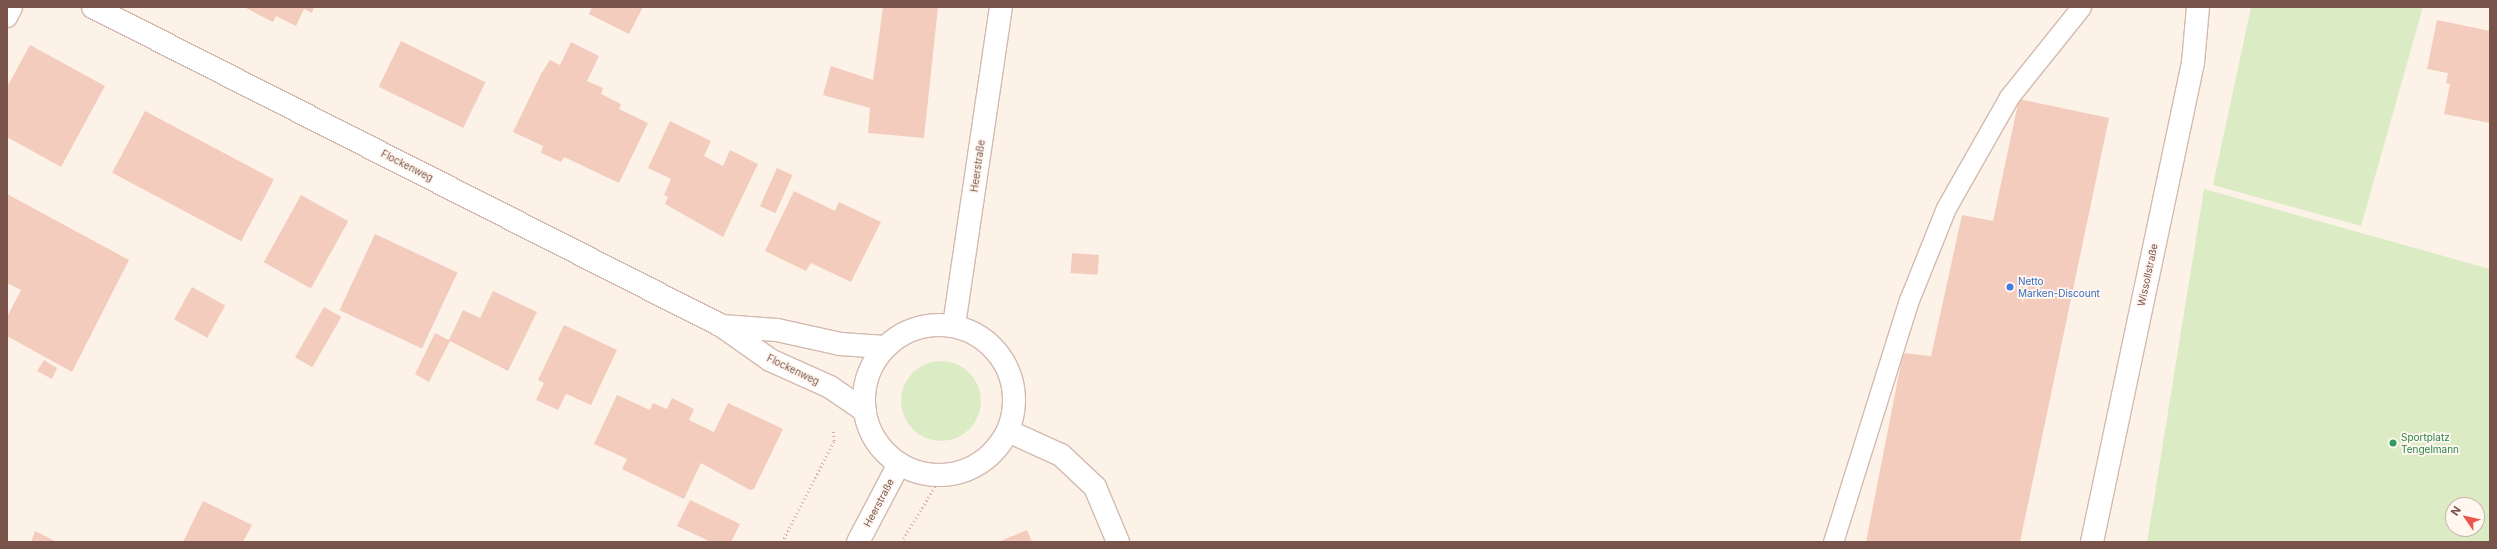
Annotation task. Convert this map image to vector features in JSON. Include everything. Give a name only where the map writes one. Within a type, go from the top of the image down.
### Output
[{"type":"street","name":"Flockenweg","points":[[93,7],[722,326],[770,360],[830,388],[865,411]]},
{"type":"street","name":"Heerstraße","points":[[954,325],[1001,7]]},
{"type":"street","name":"Wissollstraße","points":[[2092,542],[2193,62],[2198,7]]},
{"type":"street","points":[[929,325],[954,325],[975,333],[993,347],[1006,365],[1014,387],[1014,409],[1008,431],[996,449],[981,462],[962,471],[942,475],[919,472],[899,464],[883,449],[871,432],[865,411],[865,388],[872,366],[885,347],[905,332],[929,325]]},
{"type":"street","name":"Flockenweg","points":[[722,326],[777,330],[840,344],[885,347]]},
{"type":"street","points":[[1008,431],[1061,456],[1095,487],[1118,542]]},
{"type":"street","name":"Heerstraße","points":[[858,542],[899,464]]},
{"type":"lane","points":[[7,17],[12,7]]},
{"type":"lane","points":[[1833,542],[1909,300],[1946,208],[2009,97],[2081,7]]},
{"type":"path","points":[[782,542],[834,441],[830,388]]},
{"type":"path","points":[[901,542],[942,475]]},
{"type":"green space","points":[[2251,7],[2423,7],[2361,226],[2213,185]]},
{"type":"green space","points":[[2204,189],[2490,269],[2490,542],[2147,542]]},
{"type":"green space","points":[[941,361],[956,364],[969,373],[978,386],[981,401],[978,416],[969,429],[956,438],[941,441],[926,438],[913,429],[904,416],[901,401],[904,386],[913,373],[926,364]]},
{"type":"building","points":[[244,7],[314,7],[312,13],[304,9],[296,26],[276,16],[273,22]]},
{"type":"building","points":[[592,7],[643,7],[629,34],[589,14]]},
{"type":"building","points":[[883,7],[938,7],[924,138],[868,133],[870,108],[823,95],[831,66],[873,80]]},
{"type":"building","points":[[2437,20],[2490,31],[2490,123],[2444,114],[2450,84],[2446,83],[2448,73],[2427,69]]},
{"type":"building","points":[[401,41],[485,82],[463,128],[379,87]]},
{"type":"building","points":[[571,42],[599,56],[587,81],[603,88],[601,94],[621,104],[619,109],[648,123],[619,183],[564,157],[561,162],[541,153],[543,146],[513,132],[541,74],[550,60],[560,65]]},
{"type":"building","points":[[30,45],[105,86],[61,167],[7,137],[7,87]]},
{"type":"building","name":"Netto Marken-Discount","points":[[2019,99],[2109,118],[2020,542],[1866,542],[1903,353],[1931,356],[1962,215],[1993,221]]},
{"type":"building","points":[[145,111],[274,180],[241,241],[112,173]]},
{"type":"building","points":[[670,121],[711,141],[704,156],[723,166],[730,150],[758,164],[723,237],[665,204],[668,197],[664,195],[671,179],[648,168]]},
{"type":"building","points":[[777,168],[793,175],[775,213],[760,206]]},
{"type":"building","points":[[794,191],[835,211],[839,202],[881,222],[851,282],[811,263],[806,271],[765,251]]},
{"type":"building","points":[[7,194],[129,260],[72,372],[7,336],[7,317],[21,290],[7,283]]},
{"type":"building","points":[[301,195],[348,221],[311,289],[264,262]]},
{"type":"building","points":[[375,234],[457,272],[422,349],[340,310]]},
{"type":"building","points":[[1072,253],[1099,255],[1098,275],[1071,273]]},
{"type":"building","points":[[192,287],[225,305],[207,338],[174,319]]},
{"type":"building","points":[[493,291],[537,312],[508,371],[450,341],[429,382],[415,374],[435,333],[449,340],[463,310],[480,318]]},
{"type":"building","points":[[324,307],[341,317],[312,367],[295,357]]},
{"type":"building","points":[[564,325],[617,350],[591,405],[566,394],[558,410],[536,400],[544,383],[538,380]]},
{"type":"building","points":[[44,360],[57,368],[52,379],[37,371]]},
{"type":"building","points":[[617,395],[650,410],[653,403],[667,409],[672,398],[694,409],[689,420],[714,432],[728,403],[783,429],[754,489],[750,490],[701,463],[684,499],[622,469],[627,459],[594,444]]},
{"type":"building","points":[[690,500],[740,524],[731,542],[711,542],[677,526]]},
{"type":"building","points":[[203,501],[252,525],[243,542],[183,542]]},
{"type":"building","points":[[1027,530],[1032,542],[998,542]]},
{"type":"building","points":[[35,531],[57,542],[31,542]]},
{"type":"place","name":"Netto Marken-Discount","points":[[2010,287]]},
{"type":"place","name":"Sportplatz Tengelmann","points":[[2393,443]]}]
